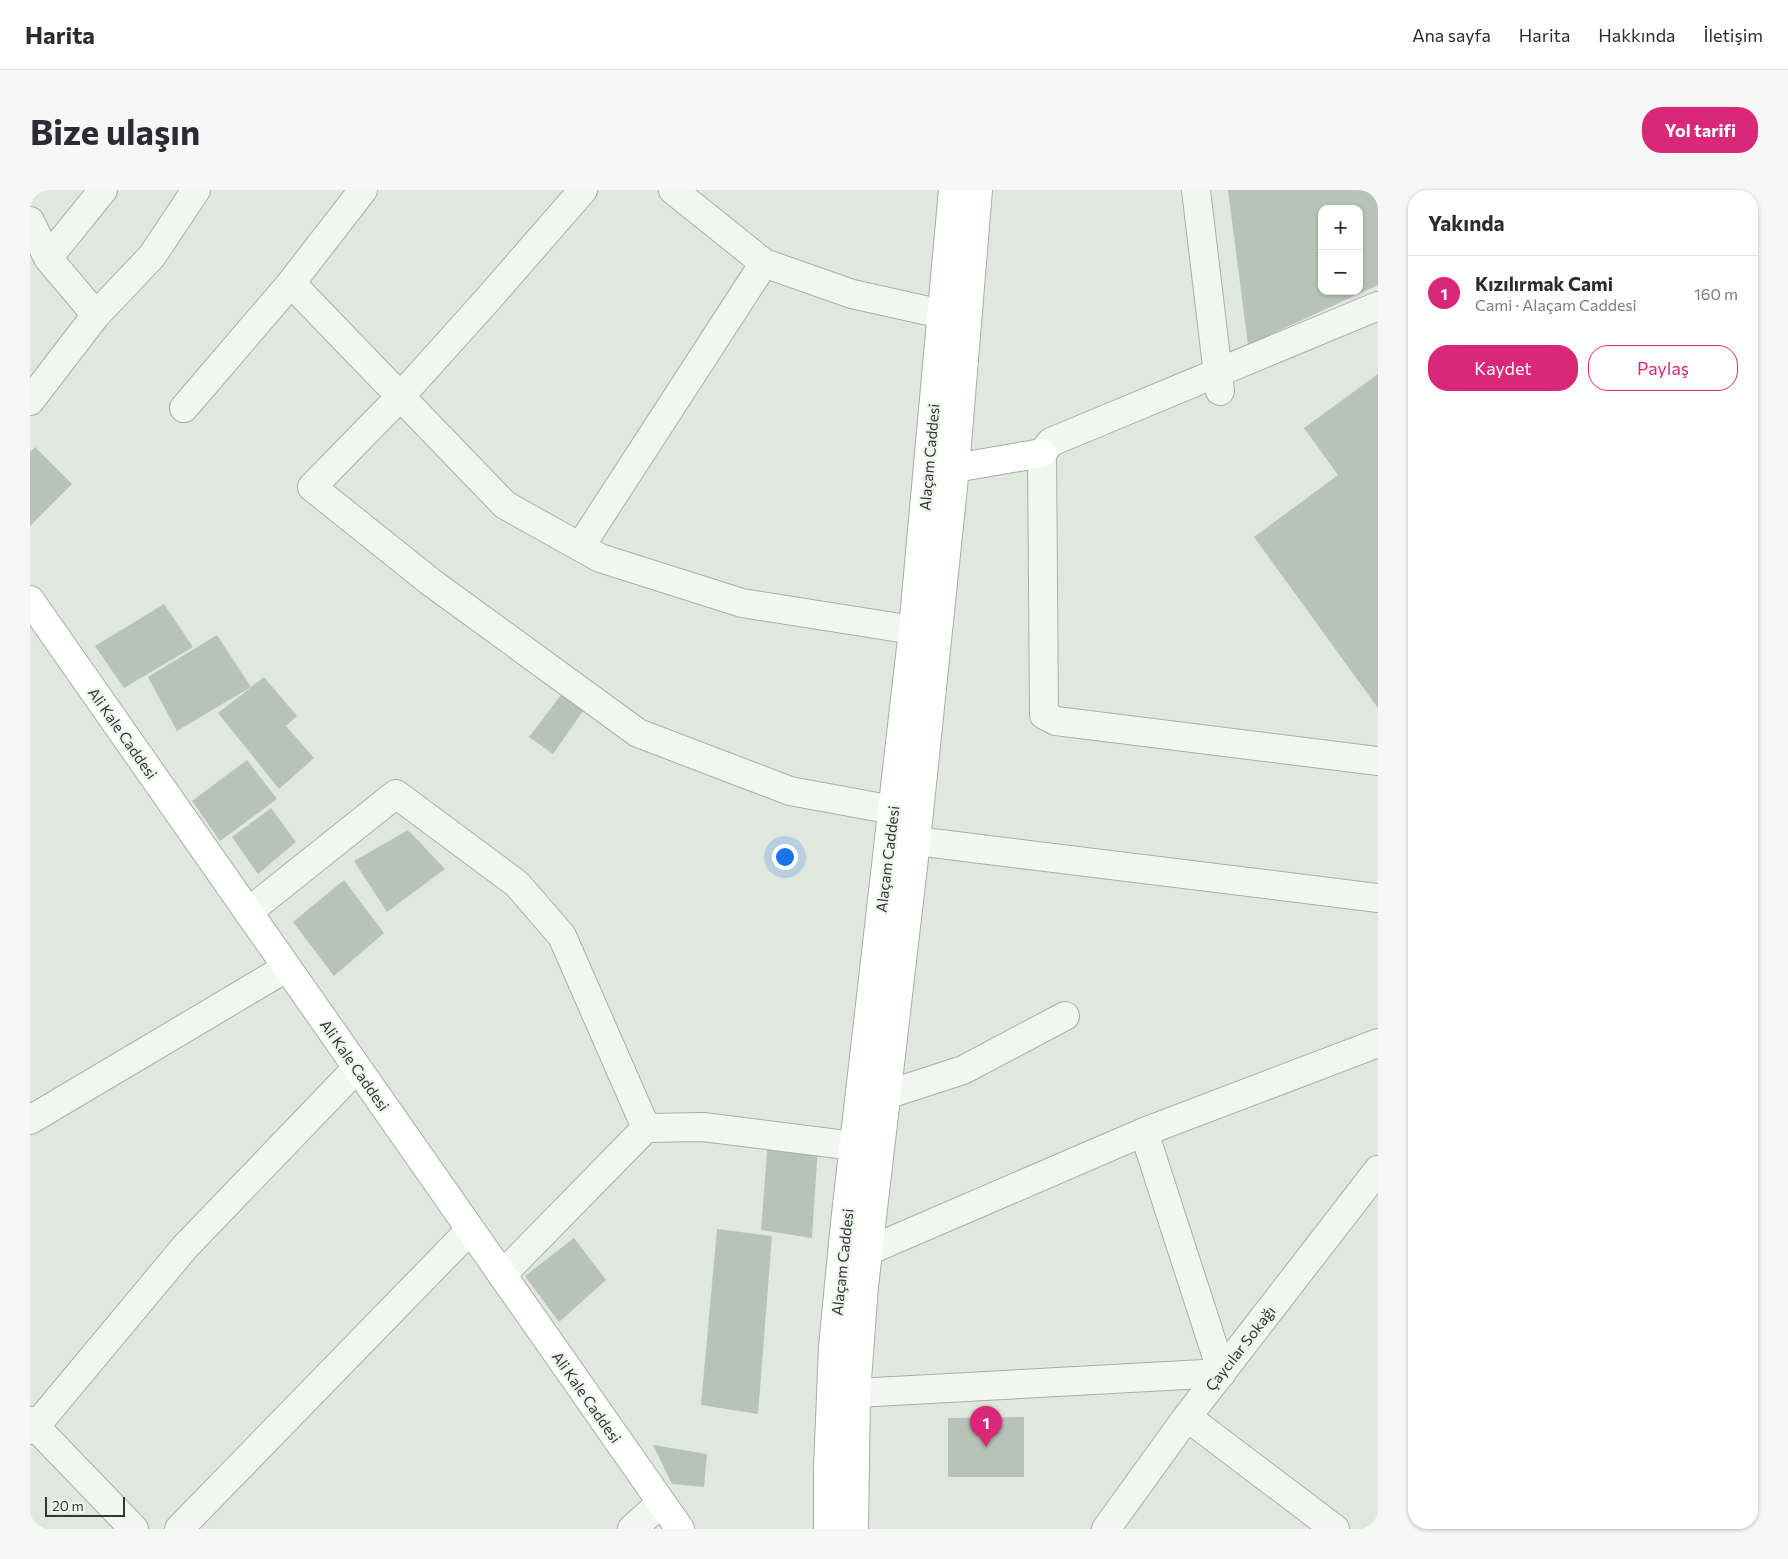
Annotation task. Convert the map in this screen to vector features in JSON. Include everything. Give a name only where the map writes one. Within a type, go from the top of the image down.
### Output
[{"type":"main road","name":"Alaçam Caddesi","points":[[854,1529],[856,1392],[854,1146],[913,630],[953,190]]},
{"type":"main road","name":"Alaçam Caddesi","points":[[828,1529],[830,1398],[855,1249],[886,1096],[916,841],[955,468],[978,190]]},
{"type":"main road","points":[[928,467],[955,468],[1042,453]]},
{"type":"main road","name":"Ali Kale Caddesi","points":[[30,600],[680,1529]]},
{"type":"main road","points":[[887,857],[916,841],[893,810]]},
{"type":"street","points":[[48,258],[103,190]]},
{"type":"street","points":[[30,401],[96,315],[152,256],[196,190]]},
{"type":"street","points":[[184,408],[291,283],[363,190]]},
{"type":"street","points":[[582,190],[400,397],[312,487],[432,583],[638,733],[790,791],[893,810]]},
{"type":"street","points":[[673,190],[764,263],[852,294],[942,314]]},
{"type":"street","points":[[1196,190],[1219,383]]},
{"type":"street","points":[[30,221],[48,258],[96,315]]},
{"type":"street","points":[[580,547],[764,263]]},
{"type":"street","points":[[291,283],[505,505],[580,547],[600,558],[742,604],[913,630]]},
{"type":"street","points":[[1378,306],[1219,383],[1051,442],[1042,453],[1044,715],[1056,721],[1378,760]]},
{"type":"street","points":[[248,912],[396,794],[517,884],[562,936],[646,1128]]},
{"type":"street","points":[[916,841],[1378,898]]},
{"type":"street","points":[[30,1120],[286,968]]},
{"type":"street","points":[[886,1096],[963,1070],[1065,1016]]},
{"type":"street","points":[[855,1249],[1144,1132],[1378,1043]]},
{"type":"street","points":[[134,1529],[32,1426],[185,1247],[357,1068]]},
{"type":"street","points":[[502,1275],[646,1128],[703,1127],[854,1146]]},
{"type":"street","points":[[856,1392],[1222,1373],[1144,1132]]},
{"type":"street","name":"Çaycılar Sokağı","points":[[1106,1529],[1187,1417],[1374,1183]]},
{"type":"street","points":[[179,1529],[470,1230]]},
{"type":"street","points":[[1187,1417],[1335,1529]]},
{"type":"street","points":[[632,1529],[661,1503]]},
{"type":"building","points":[[1228,190],[1378,190],[1378,285],[1363,292],[1363,205],[1318,205],[1318,295],[1356,295],[1248,345]]},
{"type":"building","points":[[1378,374],[1378,708],[1254,537],[1338,475],[1304,428]]},
{"type":"building","points":[[35,447],[72,484],[30,526],[30,452]]},
{"type":"building","points":[[164,604],[193,647],[124,688],[95,646]]},
{"type":"building","points":[[217,635],[251,687],[177,731],[148,677]]},
{"type":"building","points":[[264,677],[297,716],[286,726],[314,758],[279,789],[218,713]]},
{"type":"building","points":[[561,695],[583,711],[553,754],[529,737]]},
{"type":"building","points":[[247,760],[277,799],[220,841],[192,801]]},
{"type":"building","points":[[271,808],[296,842],[258,874],[232,837]]},
{"type":"building","points":[[408,830],[445,869],[387,912],[354,861]]},
{"type":"building","points":[[344,880],[384,933],[334,976],[293,922]]},
{"type":"building","points":[[768,1140],[818,1146],[812,1238],[761,1230]]},
{"type":"building","points":[[717,1229],[772,1236],[758,1414],[701,1405]]},
{"type":"building","points":[[574,1238],[606,1280],[559,1322],[525,1276]]},
{"type":"building","points":[[1024,1417],[1024,1477],[948,1477],[948,1418]]},
{"type":"building","points":[[653,1445],[707,1454],[704,1487],[672,1484]]},
{"type":"place","name":"Kızılırmak Cami","points":[[986,1447]]}]
